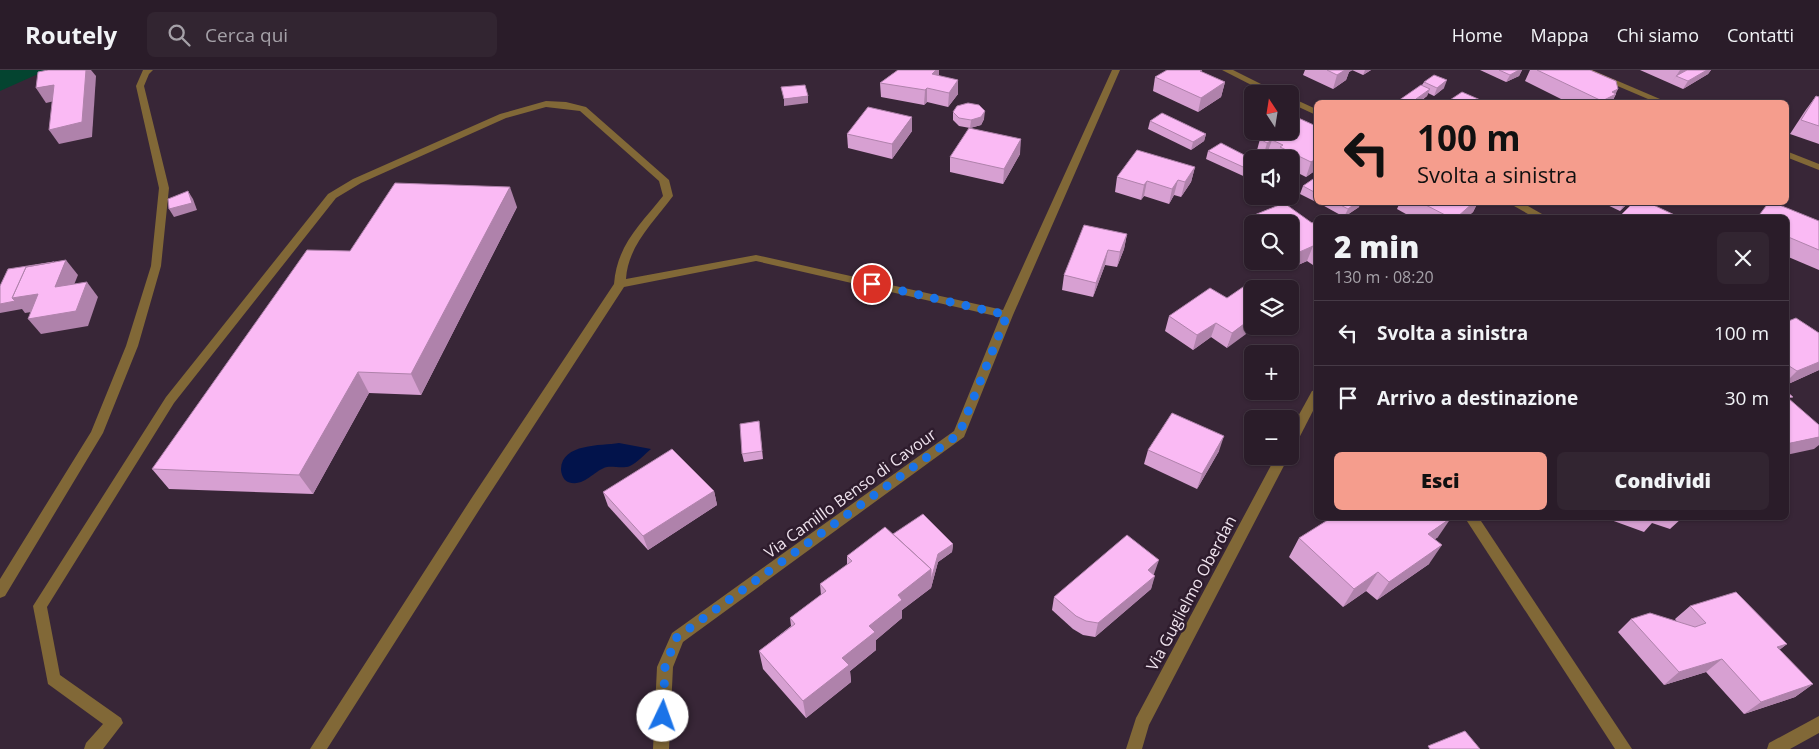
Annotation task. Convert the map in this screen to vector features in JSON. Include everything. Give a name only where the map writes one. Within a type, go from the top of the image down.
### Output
[{"type":"street","points":[[0,592],[97,433],[132,346],[156,266],[164,188],[140,86],[145,73],[149,70]]},
{"type":"street","name":"Via Camillo Benso di Cavour","points":[[661,749],[665,667],[676,638],[959,434],[1007,315],[1116,70]]},
{"type":"street","points":[[1226,70],[1258,85]]},
{"type":"street","points":[[1584,70],[1657,100]]},
{"type":"street","points":[[92,749],[115,722],[53,679],[40,606],[170,400],[332,196],[357,180],[503,116],[546,104],[566,104],[583,109],[664,180],[668,196],[628,248],[621,270],[620,284],[318,749]]},
{"type":"street","points":[[1299,104],[1314,111]]},
{"type":"street","points":[[1789,155],[1819,168]]},
{"type":"street","points":[[1518,205],[1538,215]]},
{"type":"street","points":[[620,284],[756,258],[1007,315]]},
{"type":"street","points":[[1299,426],[1314,398]]},
{"type":"street","name":"Via Guglielmo Oberdan","points":[[1134,749],[1142,723],[1278,465]]},
{"type":"street","points":[[1473,520],[1624,749]]},
{"type":"street","points":[[1774,749],[1819,724]]},
{"type":"green space","points":[[0,70],[47,70],[0,91]]},
{"type":"shaded area","points":[[619,443],[651,449],[630,466],[607,467],[579,483],[566,481],[561,469],[563,461],[568,454],[584,447]]},
{"type":"building","points":[[48,70],[86,70],[82,122],[49,130],[54,85],[36,88],[38,72]]},
{"type":"building","points":[[898,70],[936,70],[932,74],[958,80],[949,93],[927,88],[925,90],[880,83]]},
{"type":"building","points":[[1167,70],[1202,70],[1200,71],[1225,82],[1201,98],[1155,77]]},
{"type":"building","points":[[1327,70],[1345,70],[1337,75]]},
{"type":"building","points":[[1499,70],[1519,70],[1510,75]]},
{"type":"building","points":[[1537,70],[1590,70],[1616,81],[1618,89],[1612,92],[1616,94],[1600,100]]},
{"type":"building","points":[[1687,70],[1707,70],[1688,81],[1676,76]]},
{"type":"building","points":[[1434,75],[1447,80],[1437,88],[1424,82]]},
{"type":"building","points":[[805,85],[808,96],[784,99],[781,87]]},
{"type":"building","points":[[1421,85],[1430,89],[1416,99],[1419,100],[1399,100]]},
{"type":"building","points":[[1462,92],[1480,100],[1450,100]]},
{"type":"building","points":[[1816,96],[1819,97],[1819,126],[1801,120]]},
{"type":"building","points":[[968,103],[979,105],[985,111],[981,117],[971,120],[959,118],[953,112],[957,106]]},
{"type":"building","points":[[868,107],[912,117],[892,144],[847,134]]},
{"type":"building","points":[[1162,113],[1206,134],[1193,142],[1150,121]]},
{"type":"building","points":[[1299,118],[1314,125],[1314,160],[1311,162],[1299,156],[1299,150],[1286,150],[1280,147],[1283,145],[1272,140],[1299,140]]},
{"type":"building","points":[[969,128],[1021,139],[1004,169],[950,157]]},
{"type":"building","points":[[1221,143],[1244,155],[1244,167],[1208,151]]},
{"type":"building","points":[[1137,150],[1195,167],[1185,182],[1178,180],[1172,189],[1147,181],[1144,185],[1117,177]]},
{"type":"building","points":[[1314,178],[1314,192],[1303,186]]},
{"type":"building","points":[[395,183],[510,187],[411,374],[358,372],[299,475],[152,469],[307,250],[350,251]]},
{"type":"building","points":[[188,191],[192,203],[169,209],[168,199]]},
{"type":"building","points":[[1279,205],[1287,205],[1312,223],[1314,222],[1313,246],[1299,252],[1299,215],[1254,215]]},
{"type":"building","points":[[1341,205],[1353,205],[1348,209]]},
{"type":"building","points":[[1426,205],[1471,205],[1459,215],[1445,215]]},
{"type":"building","points":[[1631,205],[1653,205],[1675,215],[1621,215]]},
{"type":"building","points":[[1767,205],[1779,205],[1819,221],[1819,250],[1789,237],[1789,215],[1759,215]]},
{"type":"building","points":[[1084,225],[1127,234],[1120,252],[1108,250],[1096,283],[1064,275]]},
{"type":"building","points":[[66,260],[55,287],[87,282],[76,311],[28,319],[38,294],[12,298],[26,267]]},
{"type":"building","points":[[54,262],[26,267],[12,298],[15,301],[0,304],[0,286],[8,269]]},
{"type":"building","points":[[1244,286],[1244,324],[1232,333],[1216,323],[1197,335],[1169,316],[1210,288],[1227,298]]},
{"type":"building","points":[[1796,318],[1819,333],[1819,362],[1797,371],[1789,366],[1789,321]]},
{"type":"building","points":[[1789,399],[1819,425],[1819,437],[1789,443]]},
{"type":"building","points":[[1172,413],[1224,436],[1202,474],[1148,450]]},
{"type":"building","points":[[759,421],[762,451],[742,454],[740,424]]},
{"type":"building","points":[[672,449],[714,491],[643,536],[603,492]]},
{"type":"building","points":[[923,514],[953,544],[938,554],[931,580],[931,569],[893,534]]},
{"type":"building","points":[[1328,520],[1448,520],[1428,534],[1442,545],[1389,582],[1378,572],[1354,589],[1299,538]]},
{"type":"building","points":[[885,527],[931,569],[898,595],[902,600],[869,626],[875,632],[842,658],[849,665],[803,701],[759,651],[795,624],[790,618],[826,591],[820,584],[852,561],[847,556]]},
{"type":"building","points":[[1127,535],[1159,560],[1148,570],[1155,576],[1098,623],[1086,621],[1076,616],[1054,597]]},
{"type":"building","points":[[1736,592],[1787,644],[1777,647],[1813,684],[1761,702],[1722,659],[1679,672],[1631,619],[1650,613],[1695,627],[1706,623],[1690,606]]},
{"type":"building","points":[[1465,731],[1480,749],[1430,749],[1428,746]]},
{"type":"route","points":[[663,716],[665,667],[676,638],[959,434],[1007,315],[872,284]]}]
